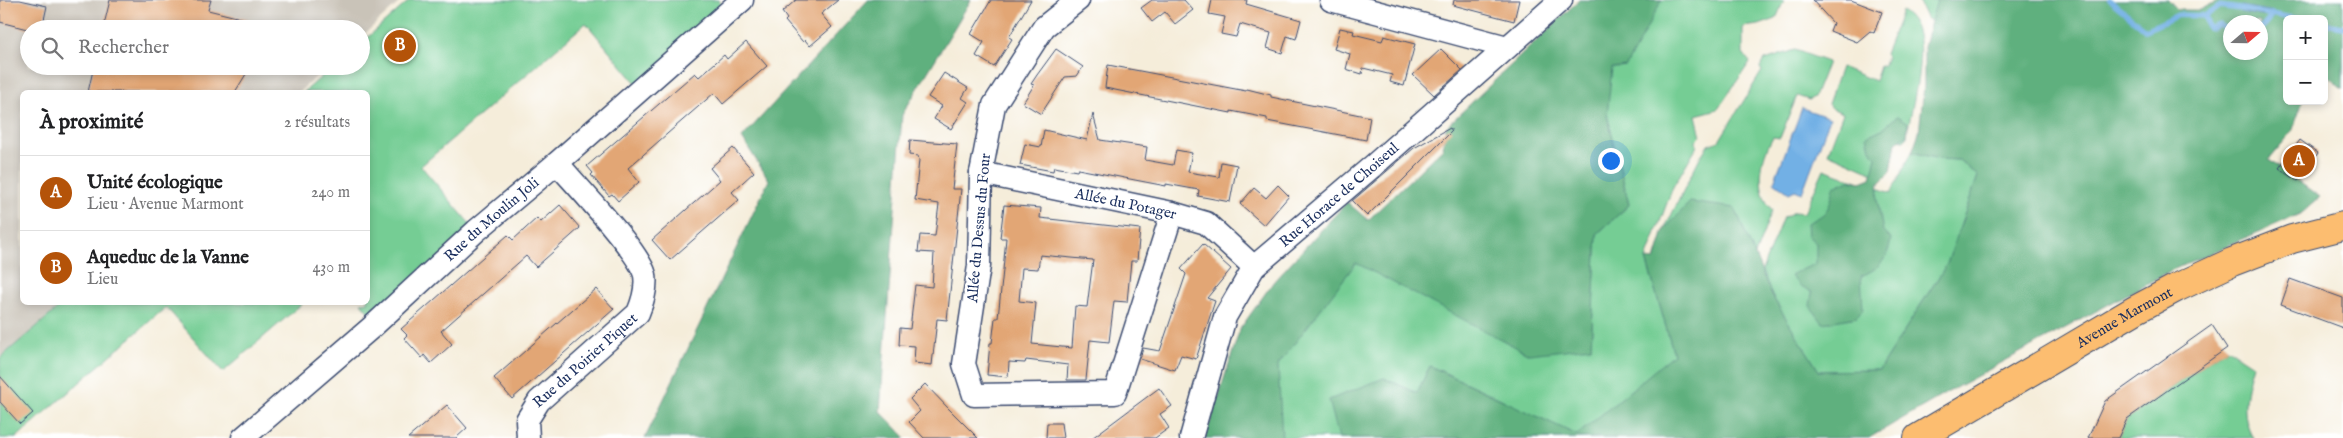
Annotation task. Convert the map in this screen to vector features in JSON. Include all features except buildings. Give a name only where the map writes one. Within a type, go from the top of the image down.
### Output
[{"type":"main road","name":"Avenue Marmont","points":[[1918,438],[2135,310],[2176,288],[2232,262],[2292,239],[2343,226]]},
{"type":"street","name":"Rue du Moulin Joli","points":[[243,438],[372,327],[476,231],[558,163],[742,0]]},
{"type":"street","name":"Allée du Dessus du Four","points":[[1078,0],[1044,27],[994,105],[981,172],[979,266],[964,364],[974,395],[1115,393],[1172,213]]},
{"type":"street","points":[[1331,0],[1507,47]]},
{"type":"street","name":"Rue Horace de Choiseul","points":[[1191,438],[1225,317],[1254,267],[1561,0]]},
{"type":"street","name":"Rue du Poirier Piquet","points":[[528,438],[527,420],[539,401],[638,312],[644,296],[645,275],[634,253],[558,163]]},
{"type":"street","name":"Allée du Potager","points":[[981,172],[1206,222],[1254,267]]},
{"type":"shaded area","points":[[0,0],[402,0],[370,29],[370,20],[20,20],[20,75],[318,75],[301,90],[20,90],[20,305],[61,305],[0,358]]},
{"type":"green space","points":[[410,0],[718,0],[728,12],[640,88],[586,23],[421,166],[476,231],[376,321],[363,305],[370,305],[370,90],[306,90],[324,75],[370,75],[370,35]]},
{"type":"green space","points":[[868,0],[971,0],[902,115],[880,411],[906,438],[645,438],[769,180],[742,138]]},
{"type":"green space","points":[[1579,0],[1662,0],[1626,66],[1612,68],[1607,115],[1629,205],[1597,234],[1591,347],[1529,354],[1356,263],[1278,365],[1282,438],[1205,438],[1240,329],[1274,281],[1347,202],[1368,220],[1443,148],[1446,127]]},
{"type":"green space","points":[[1642,0],[1784,0],[1776,19],[1759,25],[1743,27],[1743,54],[1750,62],[1718,109],[1696,115],[1701,136],[1696,141],[1697,146],[1673,187],[1646,259],[1674,354],[1622,438],[1266,438],[1266,378],[1356,263],[1591,347],[1597,234],[1629,205],[1603,97],[1602,67]],"holes":[[[1430,366],[1503,400],[1371,430],[1384,378],[1417,393]]]},
{"type":"green space","points":[[1918,0],[1959,0],[1935,23],[1926,18]]},
{"type":"green space","points":[[1937,0],[2168,0],[2177,10],[2200,10],[2219,0],[2343,0],[2343,89],[2328,76],[2328,15],[2283,15],[2283,105],[2302,105],[2292,132],[2268,160],[2320,197],[2302,213],[2170,271],[1957,387],[1869,438],[1339,438],[1329,400],[1384,378],[1417,393],[1430,366],[1577,435],[1674,354],[1646,259],[1655,260],[1664,230],[1690,202],[1735,208],[1772,296],[1819,371],[1879,370],[1947,264],[1978,176],[1959,160],[1939,159],[1912,152],[1919,132],[1924,87],[1924,46]]},
{"type":"green space","points":[[1902,11],[1912,21],[1918,35],[1920,51],[1919,70],[1907,137],[1904,140],[1896,139],[1891,171],[1878,175],[1828,153],[1843,113],[1831,108],[1828,104],[1841,67],[1875,81],[1880,66],[1883,66],[1887,57],[1885,54]]},
{"type":"green space","points":[[1795,50],[1828,62],[1814,97],[1809,100],[1797,96],[1780,138],[1773,137],[1765,155],[1762,164],[1761,184],[1763,194],[1772,210],[1754,258],[1664,230],[1699,159],[1708,145],[1719,141],[1762,71],[1760,68],[1765,60]]},
{"type":"green space","points":[[1897,116],[1908,123],[1907,135],[1896,142],[1891,171],[1879,183],[1877,199],[1883,231],[1891,239],[1888,252],[1878,266],[1861,276],[1863,309],[1857,317],[1823,323],[1810,306],[1812,292],[1799,285],[1791,276],[1816,263],[1816,243],[1808,236],[1807,223],[1819,217],[1827,210],[1834,187],[1849,180],[1861,182],[1871,178],[1876,157],[1870,148],[1867,136],[1882,129]]},
{"type":"green space","points":[[1912,152],[1939,159],[1959,160],[1978,176],[1947,264],[1879,370],[1819,371],[1772,296],[1762,270],[1783,217],[1794,212],[1804,213],[1824,169],[1891,193]]},
{"type":"green space","points":[[62,305],[301,305],[223,372],[166,307],[16,438],[0,438],[0,358]]},
{"type":"green space","points":[[2227,348],[2253,365],[2246,393],[2245,411],[2246,420],[2253,438],[2118,438],[2127,419]]},
{"type":"water","points":[[2241,6],[2274,12],[2273,18],[2268,17],[2268,15],[2240,12]]},
{"type":"water","points":[[1802,108],[1830,118],[1802,193],[1795,190],[1789,193],[1774,182]]},
{"type":"waterway","points":[[2110,0],[2146,30],[2178,15],[2205,16],[2208,27],[2212,28],[2219,25],[2223,28]]},
{"type":"waterway","points":[[2205,16],[2219,6],[2247,10]]},
{"type":"waterway","points":[[2268,21],[2271,14],[2283,16]]},
{"type":"waterway","points":[[2328,25],[2343,27]]},
{"type":"place","name":"Aqueduc de la Vanne","points":[[400,46]]},
{"type":"place","name":"Unité écologique","points":[[2299,161]]}]
